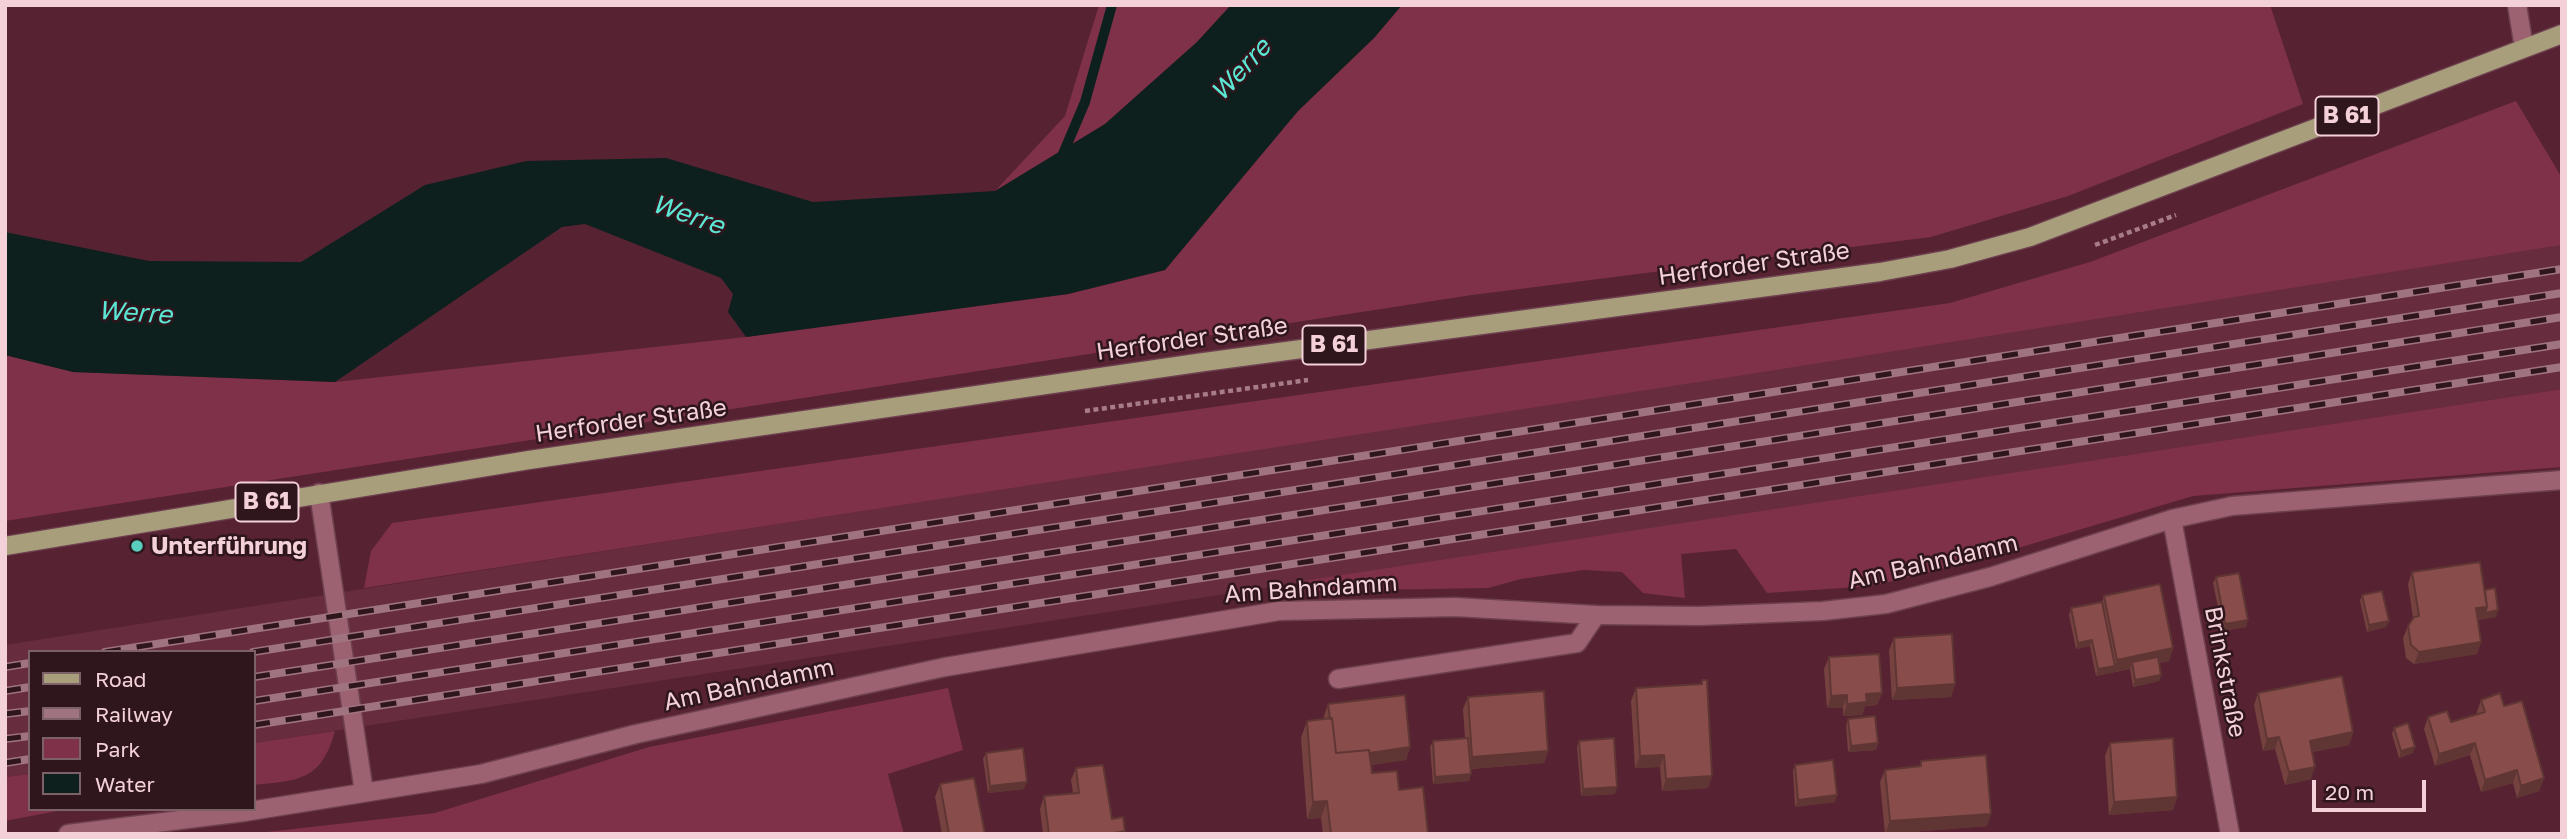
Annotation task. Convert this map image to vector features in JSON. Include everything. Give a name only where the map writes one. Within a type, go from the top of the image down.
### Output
[{"type":"main road","name":"Herforder Straße","points":[[5,546],[319,493],[1203,362],[1880,272],[1950,259],[2030,237],[2562,33]]},
{"type":"street","points":[[2517,5],[2524,48]]},
{"type":"street","name":"Am Bahndamm","points":[[256,811],[481,774],[636,734],[945,667],[1265,613],[1327,608],[1455,607],[1597,615],[1796,612],[1886,604],[1990,577],[2172,519],[2232,506],[2562,480]]},
{"type":"street","points":[[319,493],[364,792]]},
{"type":"street","name":"Brinkstraße","points":[[2172,519],[2230,834]]},
{"type":"street","points":[[1338,679],[1577,643],[1597,615]]},
{"type":"street","name":"Am Bahndamm","points":[[68,834],[255,811]]},
{"type":"shaded area","points":[[2562,245],[2562,389],[256,743],[256,650],[28,650],[28,774],[5,777],[5,645]]},
{"type":"green space","points":[[1099,5],[1231,5],[1197,42],[1105,124],[995,191],[1065,116]]},
{"type":"green space","points":[[1402,5],[2270,5],[2303,104],[2068,196],[1931,237],[1472,295],[5,521],[5,355],[73,372],[335,382],[746,337],[1068,294],[1165,270],[1298,111],[1374,38]]},
{"type":"green space","points":[[2516,101],[2562,178],[2562,245],[1744,375],[364,588],[371,551],[392,523],[1950,303],[2090,262]]},
{"type":"green space","points":[[2562,389],[2562,467],[2193,496],[1981,559],[1873,586],[1767,593],[1736,549],[1681,554],[1685,598],[1643,593],[1622,572],[1584,570],[1521,579],[1488,588],[1310,591],[1302,581]]},
{"type":"green space","points":[[948,688],[963,750],[888,774],[904,834],[249,834],[435,813],[649,747]]},
{"type":"green space","points":[[335,731],[323,760],[315,769],[296,779],[256,785],[256,743]]},
{"type":"green space","points":[[28,774],[28,811],[58,811],[5,821],[5,777]]},
{"type":"water","name":"Werre","points":[[1231,5],[1402,5],[1374,38],[1298,111],[1165,270],[1068,294],[746,337],[728,312],[733,294],[721,278],[585,224],[562,227],[335,382],[73,372],[5,355],[5,232],[149,261],[301,262],[425,185],[526,161],[666,158],[813,202],[995,191],[1105,124],[1197,42]]},
{"type":"building","points":[[2480,562],[2487,607],[2476,608],[2481,642],[2419,652],[2411,645],[2408,626],[2414,617],[2419,616],[2412,572]]},
{"type":"building","points":[[2239,573],[2248,620],[2225,624],[2216,577]]},
{"type":"building","points":[[2160,584],[2173,648],[2117,660],[2104,596]]},
{"type":"building","points":[[2495,588],[2498,610],[2485,613],[2485,590]]},
{"type":"building","points":[[2382,591],[2389,621],[2369,625],[2362,595]]},
{"type":"building","points":[[2102,602],[2115,666],[2098,669],[2092,640],[2078,643],[2071,608]]},
{"type":"building","points":[[1952,634],[1955,684],[1897,688],[1894,638]]},
{"type":"building","points":[[1879,654],[1882,693],[1866,694],[1867,702],[1847,704],[1847,695],[1831,696],[1829,657]]},
{"type":"building","points":[[2158,657],[2161,675],[2135,680],[2132,662]]},
{"type":"building","points":[[2342,676],[2353,732],[2310,741],[2315,767],[2289,772],[2279,737],[2267,739],[2258,693]]},
{"type":"building","points":[[1702,680],[1707,680],[1712,776],[1666,779],[1664,755],[1640,756],[1636,688],[1702,684]]},
{"type":"building","points":[[1544,691],[1548,751],[1472,757],[1468,697]]},
{"type":"building","points":[[2500,693],[2504,706],[2522,701],[2544,778],[2521,786],[2517,770],[2485,780],[2475,743],[2439,754],[2428,717],[2447,711],[2451,722],[2485,712],[2481,700]]},
{"type":"building","points":[[1405,695],[1410,747],[1370,753],[1369,750],[1336,753],[1328,704]]},
{"type":"building","points":[[1875,716],[1878,743],[1851,746],[1848,719]]},
{"type":"building","points":[[1332,718],[1336,753],[1369,750],[1372,773],[1397,771],[1399,790],[1423,787],[1428,834],[1331,834],[1327,801],[1313,802],[1307,721]]},
{"type":"building","points":[[2408,723],[2415,747],[2401,751],[2394,728]]},
{"type":"building","points":[[1468,738],[1471,774],[1435,777],[1433,741]]},
{"type":"building","points":[[1614,738],[1617,787],[1583,789],[1579,741]]},
{"type":"building","points":[[2173,738],[2177,797],[2114,802],[2110,743]]},
{"type":"building","points":[[1023,748],[1027,782],[990,786],[986,753]]},
{"type":"building","points":[[1986,755],[1991,814],[1890,821],[1885,770],[1921,766],[1921,761]]},
{"type":"building","points":[[1833,760],[1837,795],[1798,800],[1795,765]]},
{"type":"building","points":[[1103,765],[1112,819],[1123,817],[1125,831],[1114,834],[1049,834],[1044,796],[1079,793],[1076,768]]},
{"type":"building","points":[[974,778],[985,834],[949,834],[940,784]]},
{"type":"waterway","points":[[1060,161],[1085,102],[1112,5]]},
{"type":"railway","points":[[118,650],[2562,269]]},
{"type":"railway","points":[[256,652],[2562,293]]},
{"type":"railway","points":[[256,677],[2562,317]]},
{"type":"railway","points":[[256,701],[2562,344]]},
{"type":"railway","points":[[256,725],[2562,367]]},
{"type":"railway","points":[[5,667],[28,663]]},
{"type":"railway","points":[[5,691],[28,687]]},
{"type":"railway","points":[[5,714],[28,711]]},
{"type":"railway","points":[[5,739],[28,736]]},
{"type":"railway","points":[[5,763],[28,759]]},
{"type":"place","name":"Unterführung","points":[[137,546]]}]
